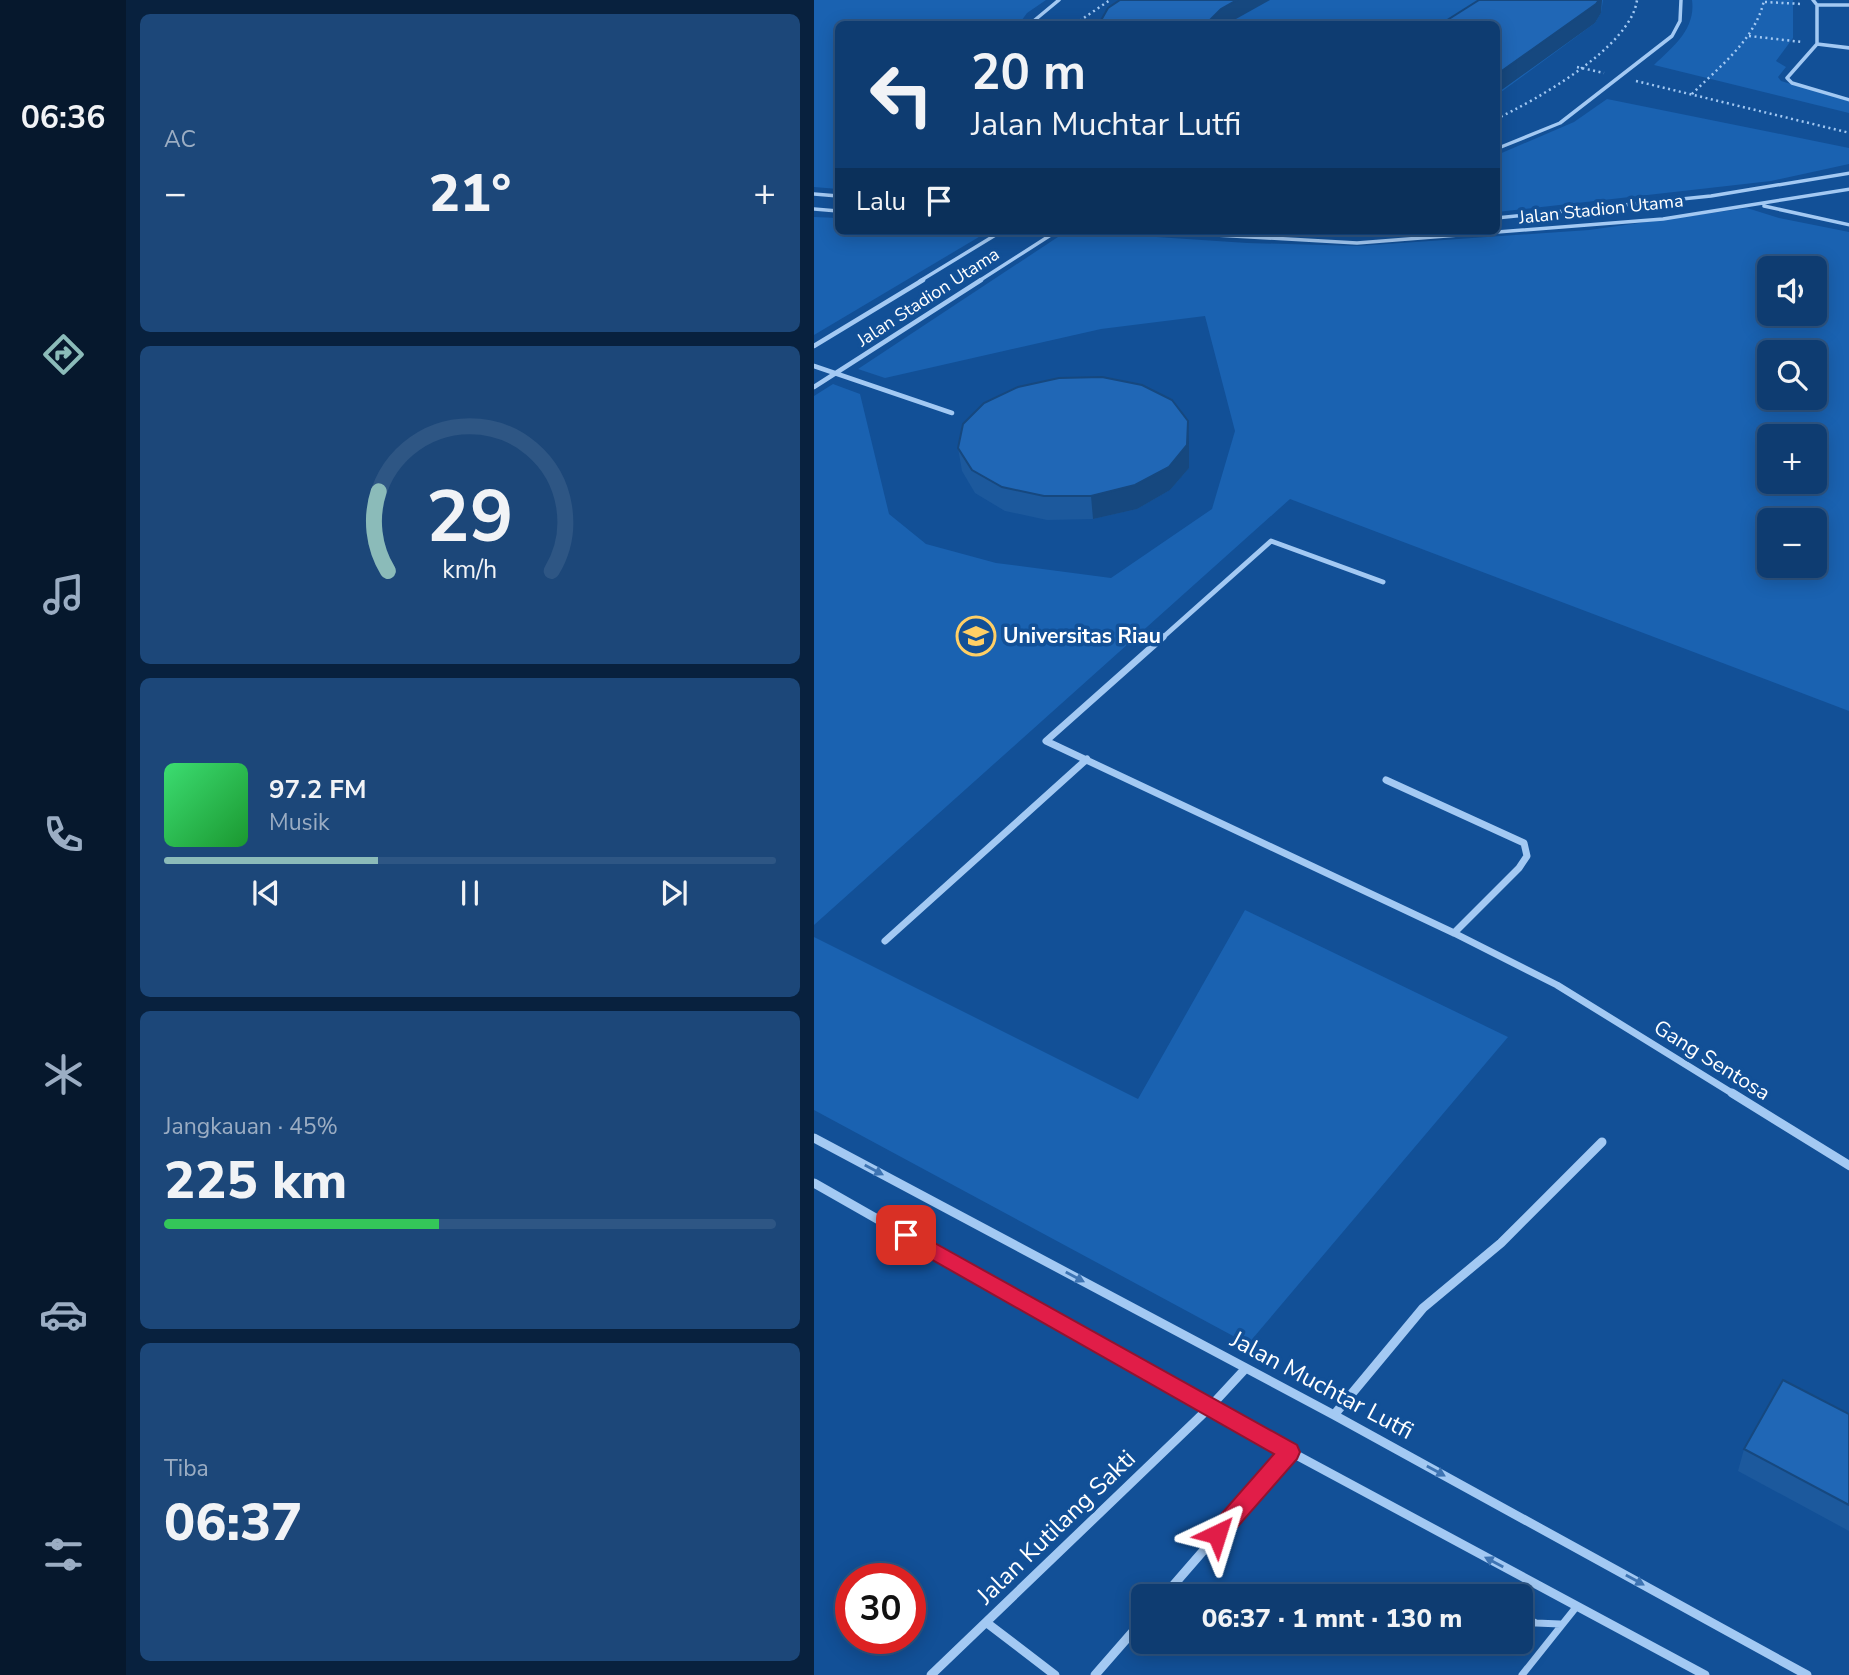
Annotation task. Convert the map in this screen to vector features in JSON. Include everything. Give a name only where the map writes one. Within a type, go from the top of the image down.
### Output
[{"type":"street","name":"Gang Sentosa","points":[[1383,582],[1271,541],[1046,741],[1454,933],[1557,985],[1849,1166]]},
{"type":"street","points":[[885,941],[1087,760]]},
{"type":"street","points":[[1386,780],[1503,831],[1524,843],[1527,856],[1519,868],[1454,933]]},
{"type":"street","name":"Jalan Muchtar Lutfi","points":[[814,1138],[1334,1415],[1807,1675]]},
{"type":"street","points":[[1334,1415],[1423,1308],[1501,1243],[1602,1142]]},
{"type":"street","points":[[814,1183],[1209,1408],[1705,1675]]},
{"type":"street","name":"Jalan Kutilang Sakti","points":[[931,1675],[1209,1408],[1246,1368]]},
{"type":"street","points":[[1174,1584],[1289,1452]]},
{"type":"street","points":[[987,1623],[1056,1675]]},
{"type":"street","points":[[1095,1675],[1131,1634]]},
{"type":"lane","points":[[1034,21],[1059,0]]},
{"type":"lane","points":[[1500,147],[1560,122],[1672,36],[1680,21],[1681,0]]},
{"type":"lane","points":[[1813,0],[1817,5],[1817,44],[1787,78],[1792,83],[1849,100]]},
{"type":"lane","points":[[1817,5],[1849,5]]},
{"type":"lane","points":[[1817,44],[1849,48]]},
{"type":"lane","name":"Jalan Stadion Utama","points":[[1500,218],[1711,197],[1849,173]]},
{"type":"lane","name":"Jalan Stadion Utama","points":[[1500,233],[1663,219],[1849,189]]},
{"type":"lane","points":[[814,194],[835,196]]},
{"type":"lane","points":[[1759,205],[1849,225]]},
{"type":"lane","points":[[814,209],[835,211]]},
{"type":"lane","name":"Jalan Stadion Utama","points":[[814,346],[995,235]]},
{"type":"lane","name":"Jalan Stadion Utama","points":[[814,387],[1051,235]]},
{"type":"lane","name":"Jalan Stadion Utama","points":[[1211,235],[1357,243],[1476,235]]},
{"type":"lane","points":[[1277,239],[1278,235]]},
{"type":"lane","points":[[814,366],[952,414]]},
{"type":"lane","points":[[1522,1675],[1577,1606]]},
{"type":"lane","points":[[1533,1622],[1560,1624]]},
{"type":"path","points":[[1079,21],[1110,0]]},
{"type":"path","points":[[1500,117],[1577,68],[1627,28],[1637,0]]},
{"type":"path","points":[[1692,94],[1748,35],[1757,23],[1764,1],[1817,5]]},
{"type":"path","points":[[1748,35],[1817,44]]},
{"type":"path","points":[[1577,68],[1849,133]]},
{"type":"shaded area","points":[[814,0],[1046,0],[1027,13],[1021,21],[835,21],[835,189],[814,187]]},
{"type":"shaded area","points":[[1150,0],[1603,0],[1601,13],[1595,23],[1500,93],[1500,21],[1118,21]]},
{"type":"shaded area","points":[[1692,0],[1793,0],[1793,38],[1776,61],[1786,67],[1778,77],[1781,81],[1849,101],[1849,113],[1654,65],[1687,29]]},
{"type":"shaded area","points":[[1607,99],[1849,148],[1849,164],[1771,181],[1500,212],[1500,154],[1574,122]]},
{"type":"shaded area","name":"Universitas Riau","points":[[1747,208],[1779,218],[1849,232],[1849,711],[1290,499],[814,925],[814,396],[833,384],[860,394],[889,514],[926,544],[996,563],[1111,578],[1212,509],[1235,431],[1205,316],[1101,329],[885,378],[858,369],[1061,235],[1127,235],[1247,243],[1358,246],[1589,230]]},
{"type":"shaded area","points":[[814,217],[835,218],[835,235],[982,235],[814,335]]},
{"type":"shaded area","points":[[1245,910],[1508,1037],[1248,1344],[814,1110],[814,937],[1138,1099]]},
{"type":"building","points":[[1120,0],[1237,0],[1221,9],[1209,21],[1101,21],[1108,8]]},
{"type":"building","points":[[1479,0],[1599,0],[1500,72],[1500,21],[1446,21]]},
{"type":"building","points":[[1102,377],[1142,385],[1172,400],[1188,421],[1187,445],[1169,467],[1135,485],[1091,496],[1044,496],[1002,487],[972,470],[958,448],[963,424],[984,403],[1018,387],[1059,378]]},
{"type":"building","points":[[1783,1380],[1849,1414],[1849,1505],[1744,1449]]},
{"type":"place","name":"Universitas Riau","points":[[976,636]]},
{"type":"route","points":[[906,1235],[1289,1452],[1217,1534]]}]
